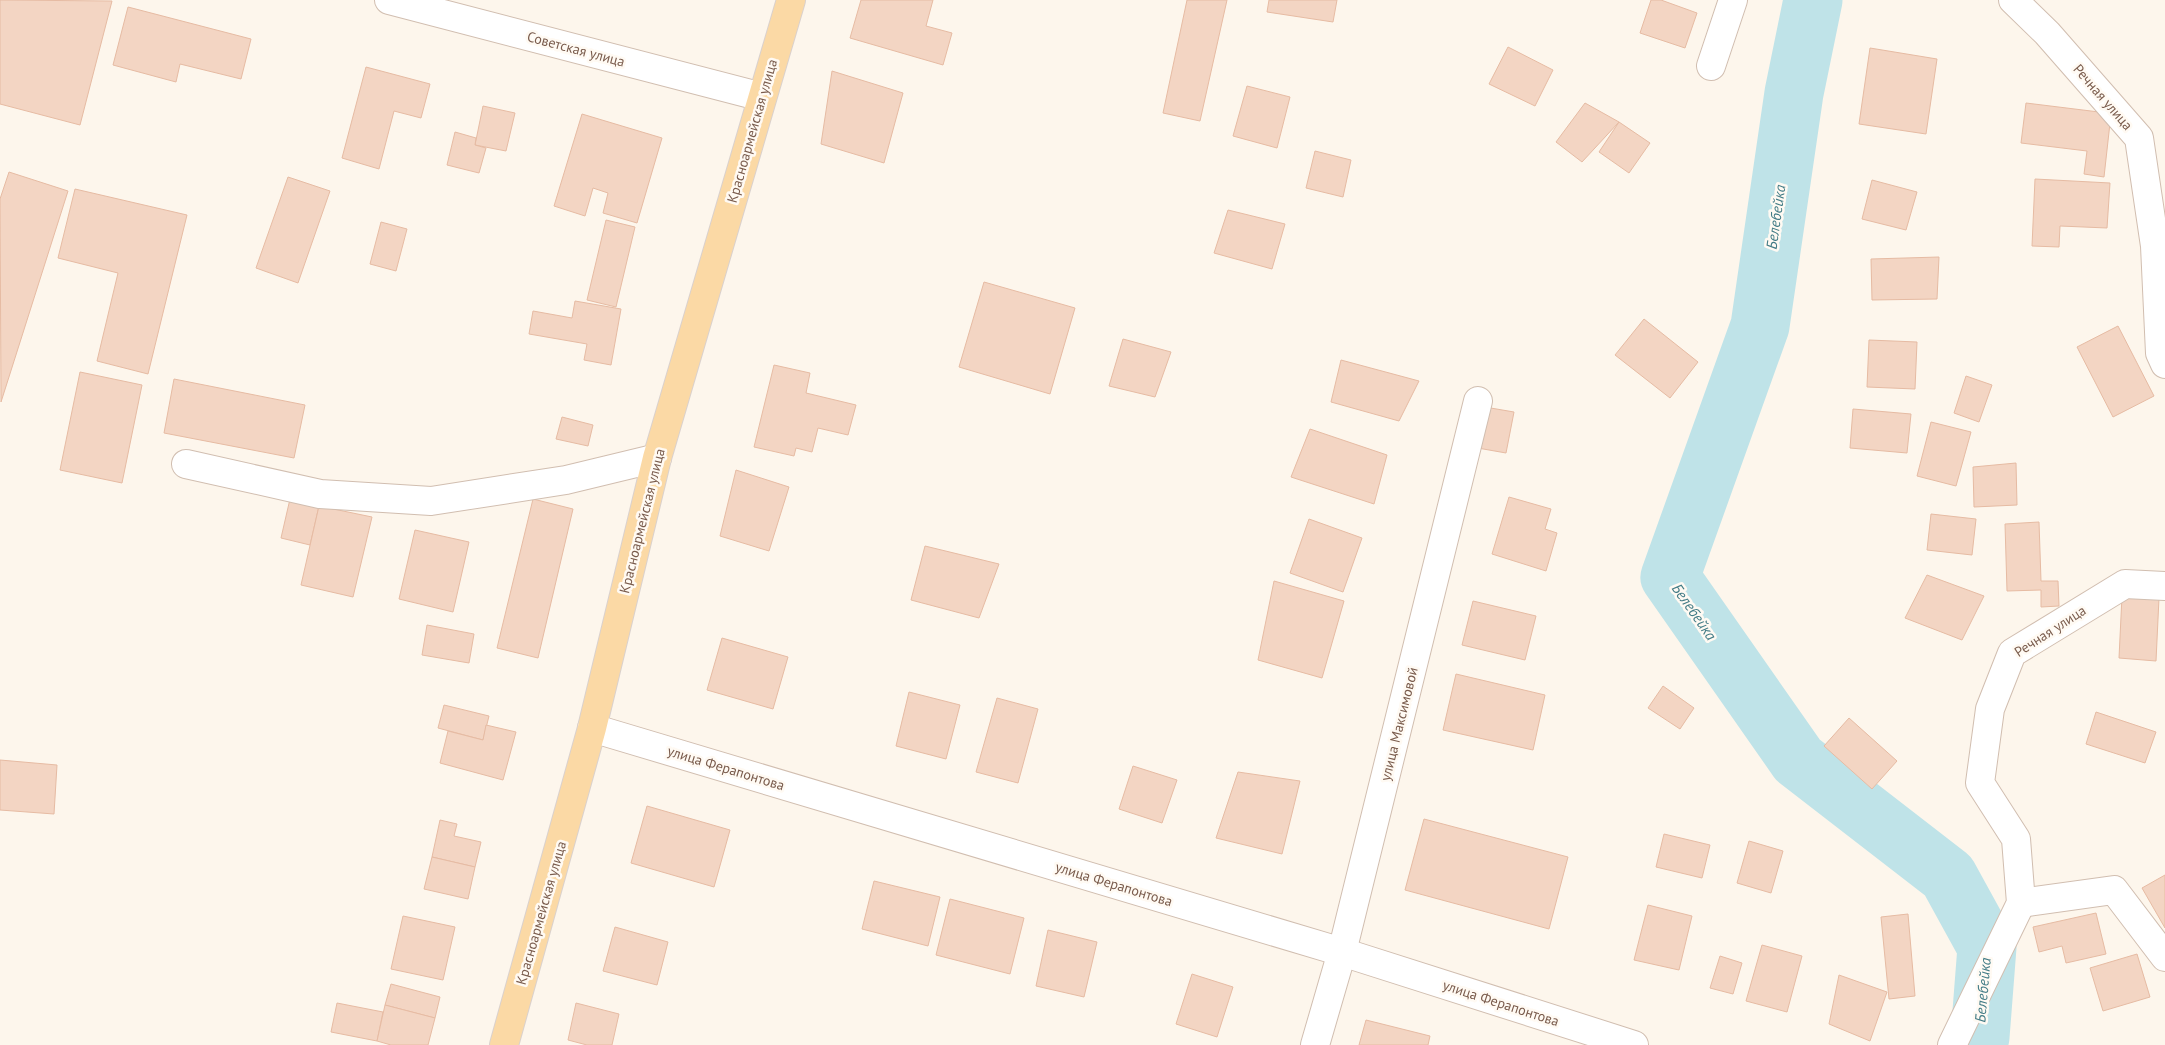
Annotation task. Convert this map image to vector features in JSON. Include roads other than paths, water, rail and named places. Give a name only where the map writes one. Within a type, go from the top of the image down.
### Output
[{"type":"main road","name":"Красноармейская улица","points":[[504,1045],[592,728],[657,458],[791,0]]},
{"type":"street","name":"Советская улица","points":[[389,0],[762,97]]},
{"type":"street","points":[[1711,66],[1733,0]]},
{"type":"street","name":"Речная улица","points":[[2013,0],[2048,33],[2139,138],[2155,246],[2160,353],[2165,364]]},
{"type":"street","name":"улица Максимовой","points":[[1315,1045],[1342,952],[1478,402]]},
{"type":"street","points":[[186,464],[320,494],[431,501],[566,480],[657,458]]},
{"type":"street","name":"Речная улица","points":[[2021,903],[2016,839],[1980,784],[1990,709],[2012,653],[2125,584],[2165,586]]},
{"type":"street","name":"улица Ферапонтова","points":[[592,728],[1342,952],[1634,1045]]},
{"type":"street","points":[[1952,1045],[2021,903],[2114,890],[2165,957]]},
{"type":"waterway","name":"Белебейка","points":[[1813,0],[1794,93],[1760,326],[1670,577],[1798,760],[1948,876],[1987,947],[1978,1045]]}]
